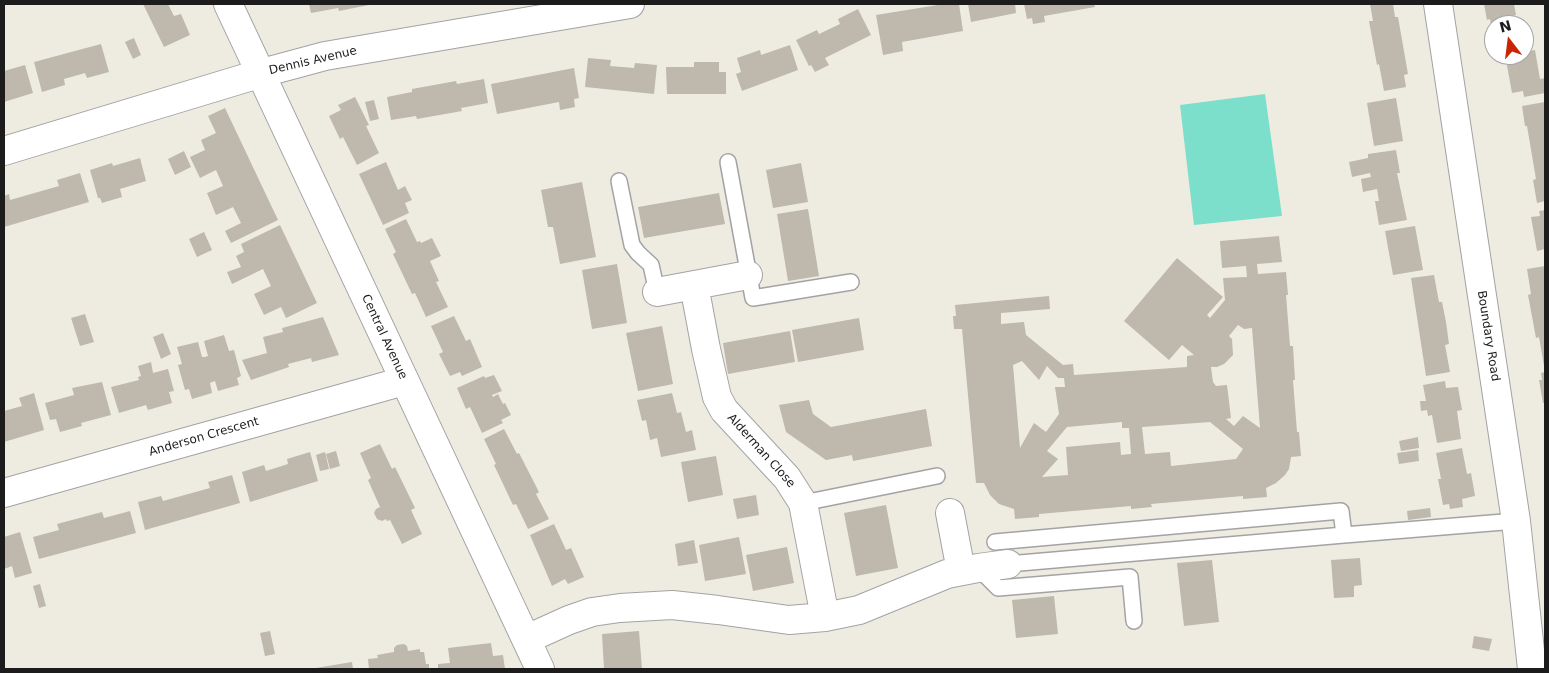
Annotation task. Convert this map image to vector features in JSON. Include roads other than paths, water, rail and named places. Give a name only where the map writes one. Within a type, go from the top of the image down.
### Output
[{"type":"street","name":"Central Avenue","points":[[228,4],[540,669]]},
{"type":"street","name":"Dennis Avenue","points":[[4,151],[262,73],[325,56],[630,4]]},
{"type":"street","name":"Boundary Road","points":[[1438,4],[1516,521],[1532,669]]},
{"type":"street","points":[[657,292],[748,275]]},
{"type":"street","name":"Alderman Close","points":[[694,285],[717,397],[724,410],[787,478],[803,504],[825,617]]},
{"type":"street","name":"Anderson Crescent","points":[[4,493],[404,381]]},
{"type":"street","points":[[950,513],[970,569]]},
{"type":"street","points":[[527,639],[592,612],[620,608],[672,605],[789,620],[825,617],[859,610],[926,582],[970,569],[1002,553]]},
{"type":"lane","points":[[728,162],[753,298],[851,282]]},
{"type":"lane","points":[[619,180],[632,245],[650,265],[657,292]]},
{"type":"lane","points":[[803,504],[937,476]]},
{"type":"lane","points":[[1002,553],[1341,511],[1344,536]]},
{"type":"lane","points":[[1002,553],[1344,536],[1516,521]]},
{"type":"lane","points":[[970,569],[998,588],[1130,577],[1134,621]]}]
